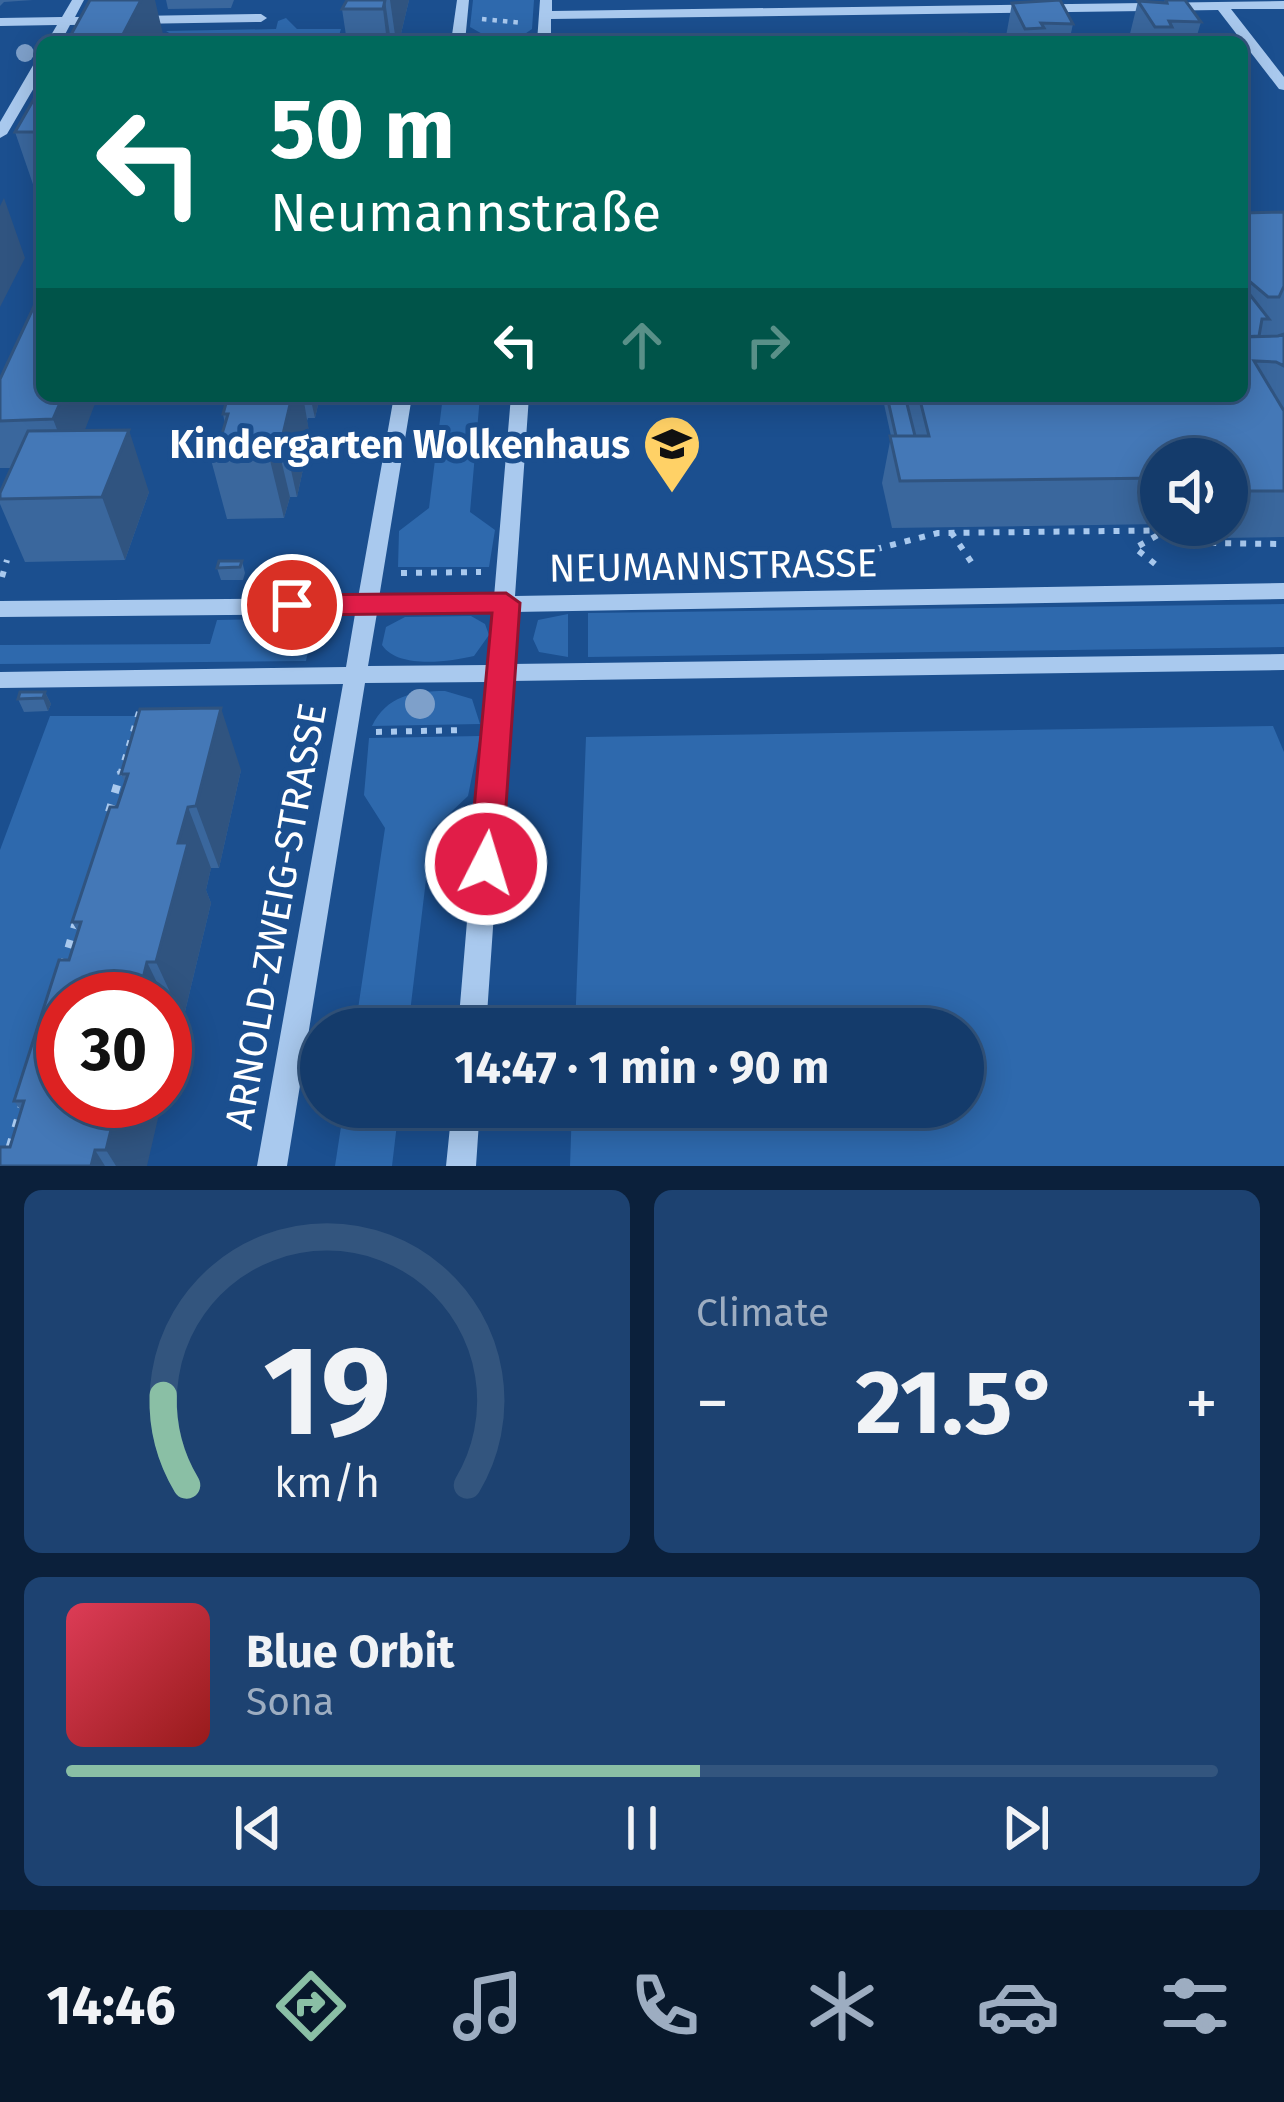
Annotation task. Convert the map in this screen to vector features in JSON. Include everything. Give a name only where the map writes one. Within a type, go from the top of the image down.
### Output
[{"type":"street","points":[[58,36],[79,0]]},
{"type":"street","points":[[459,36],[464,0]]},
{"type":"street","points":[[541,13],[1284,5]]},
{"type":"street","points":[[1222,6],[1245,36]]},
{"type":"street","points":[[0,22],[260,18]]},
{"type":"street","points":[[1248,40],[1284,86]]},
{"type":"street","points":[[0,134],[36,72]]},
{"type":"street","name":"ARNOLD-ZWEIG-STRASSE","points":[[272,1166],[402,402]]},
{"type":"street","points":[[474,1008],[520,402]]},
{"type":"street","name":"NEUMANNSTRASSE","points":[[0,609],[368,602],[578,606],[1284,591]]},
{"type":"street","points":[[0,680],[1284,662]]},
{"type":"street","points":[[461,1166],[464,1128]]},
{"type":"path","points":[[471,18],[541,13]]},
{"type":"path","points":[[789,568],[816,555],[865,552],[951,532],[1140,530]]},
{"type":"path","points":[[951,532],[974,566]]},
{"type":"path","points":[[1248,543],[1284,544]]},
{"type":"path","points":[[1140,545],[1135,548],[1155,564]]},
{"type":"path","points":[[2,577],[7,560]]},
{"type":"path","points":[[400,573],[484,572]]},
{"type":"path","points":[[105,825],[139,712]]},
{"type":"path","points":[[371,732],[480,730]]},
{"type":"path","points":[[62,972],[78,916]]},
{"type":"path","points":[[4,1166],[24,1098]]},
{"type":"shaded area","points":[[473,0],[534,0],[532,29],[522,36],[486,36],[470,27]]},
{"type":"shaded area","points":[[286,18],[297,29],[341,29],[339,36],[174,36],[166,31],[276,29],[278,21]]},
{"type":"shaded area","points":[[442,402],[479,402],[470,512],[495,530],[489,567],[398,567],[399,531],[429,508]]},
{"type":"shaded area","points":[[1284,604],[1284,647],[588,657],[588,613]]},
{"type":"shaded area","points":[[568,614],[568,657],[539,652],[533,639],[538,620]]},
{"type":"shaded area","points":[[471,616],[485,624],[489,635],[474,656],[411,661],[389,653],[382,645],[386,627],[405,617]]},
{"type":"shaded area","points":[[315,618],[306,661],[0,664],[0,645],[210,644],[217,620]]},
{"type":"shaded area","points":[[445,691],[472,699],[480,724],[372,726],[385,708],[402,697]]},
{"type":"shaded area","points":[[50,716],[147,716],[66,972],[36,972],[36,1068],[5,1166],[0,1166],[0,850]]},
{"type":"shaded area","points":[[1273,726],[1284,752],[1284,1166],[570,1166],[571,1128],[984,1128],[984,1008],[576,1008],[586,737]]},
{"type":"shaded area","points":[[480,736],[468,796],[432,830],[411,1008],[358,1008],[385,828],[364,795],[369,738]]},
{"type":"shaded area","points":[[341,1128],[397,1128],[392,1166],[335,1166]]},
{"type":"building","points":[[90,0],[141,0],[122,36],[70,36]]},
{"type":"building","points":[[347,0],[385,0],[383,9],[342,9]]},
{"type":"building","points":[[1060,0],[1073,24],[1041,23],[1044,28],[1025,29],[1012,3]]},
{"type":"building","points":[[1185,0],[1201,22],[1169,21],[1172,27],[1155,27],[1138,1]]},
{"type":"building","points":[[36,95],[36,132],[15,132]]},
{"type":"building","points":[[1284,212],[1284,286],[1279,297],[1268,297],[1248,280],[1248,213]]},
{"type":"building","points":[[1248,292],[1269,319],[1262,319],[1259,336],[1248,337]]},
{"type":"building","points":[[36,302],[36,402],[60,402],[53,419],[0,421],[0,379]]},
{"type":"building","points":[[1284,334],[1284,366],[1254,361],[1284,411],[1284,491],[1248,491],[1248,438],[1140,438],[1140,478],[900,481],[890,436],[929,436],[920,402],[1248,402],[1248,337]]},
{"type":"building","points":[[226,402],[291,402],[283,434],[275,434],[269,456],[210,456],[228,414],[223,414]]},
{"type":"building","points":[[888,402],[906,402],[915,436],[896,436]]},
{"type":"building","points":[[129,430],[102,497],[0,499],[28,431]]},
{"type":"building","points":[[219,561],[242,561],[240,567],[217,568]]},
{"type":"building","points":[[20,692],[45,692],[43,698],[18,699]]},
{"type":"building","points":[[221,708],[196,806],[188,807],[178,843],[188,843],[156,962],[147,962],[145,972],[55,972],[59,960],[69,960],[81,922],[72,922],[110,807],[117,807],[128,774],[121,774],[140,709]]},
{"type":"building","points":[[36,1032],[36,1128],[111,1128],[106,1150],[95,1150],[91,1166],[0,1166],[0,1147],[10,1147],[24,1101],[14,1101]]},
{"type":"place","name":"Kindergarten Wolkenhaus","points":[[672,495]]},
{"type":"route","points":[[292,605],[506,603],[486,864]]}]
